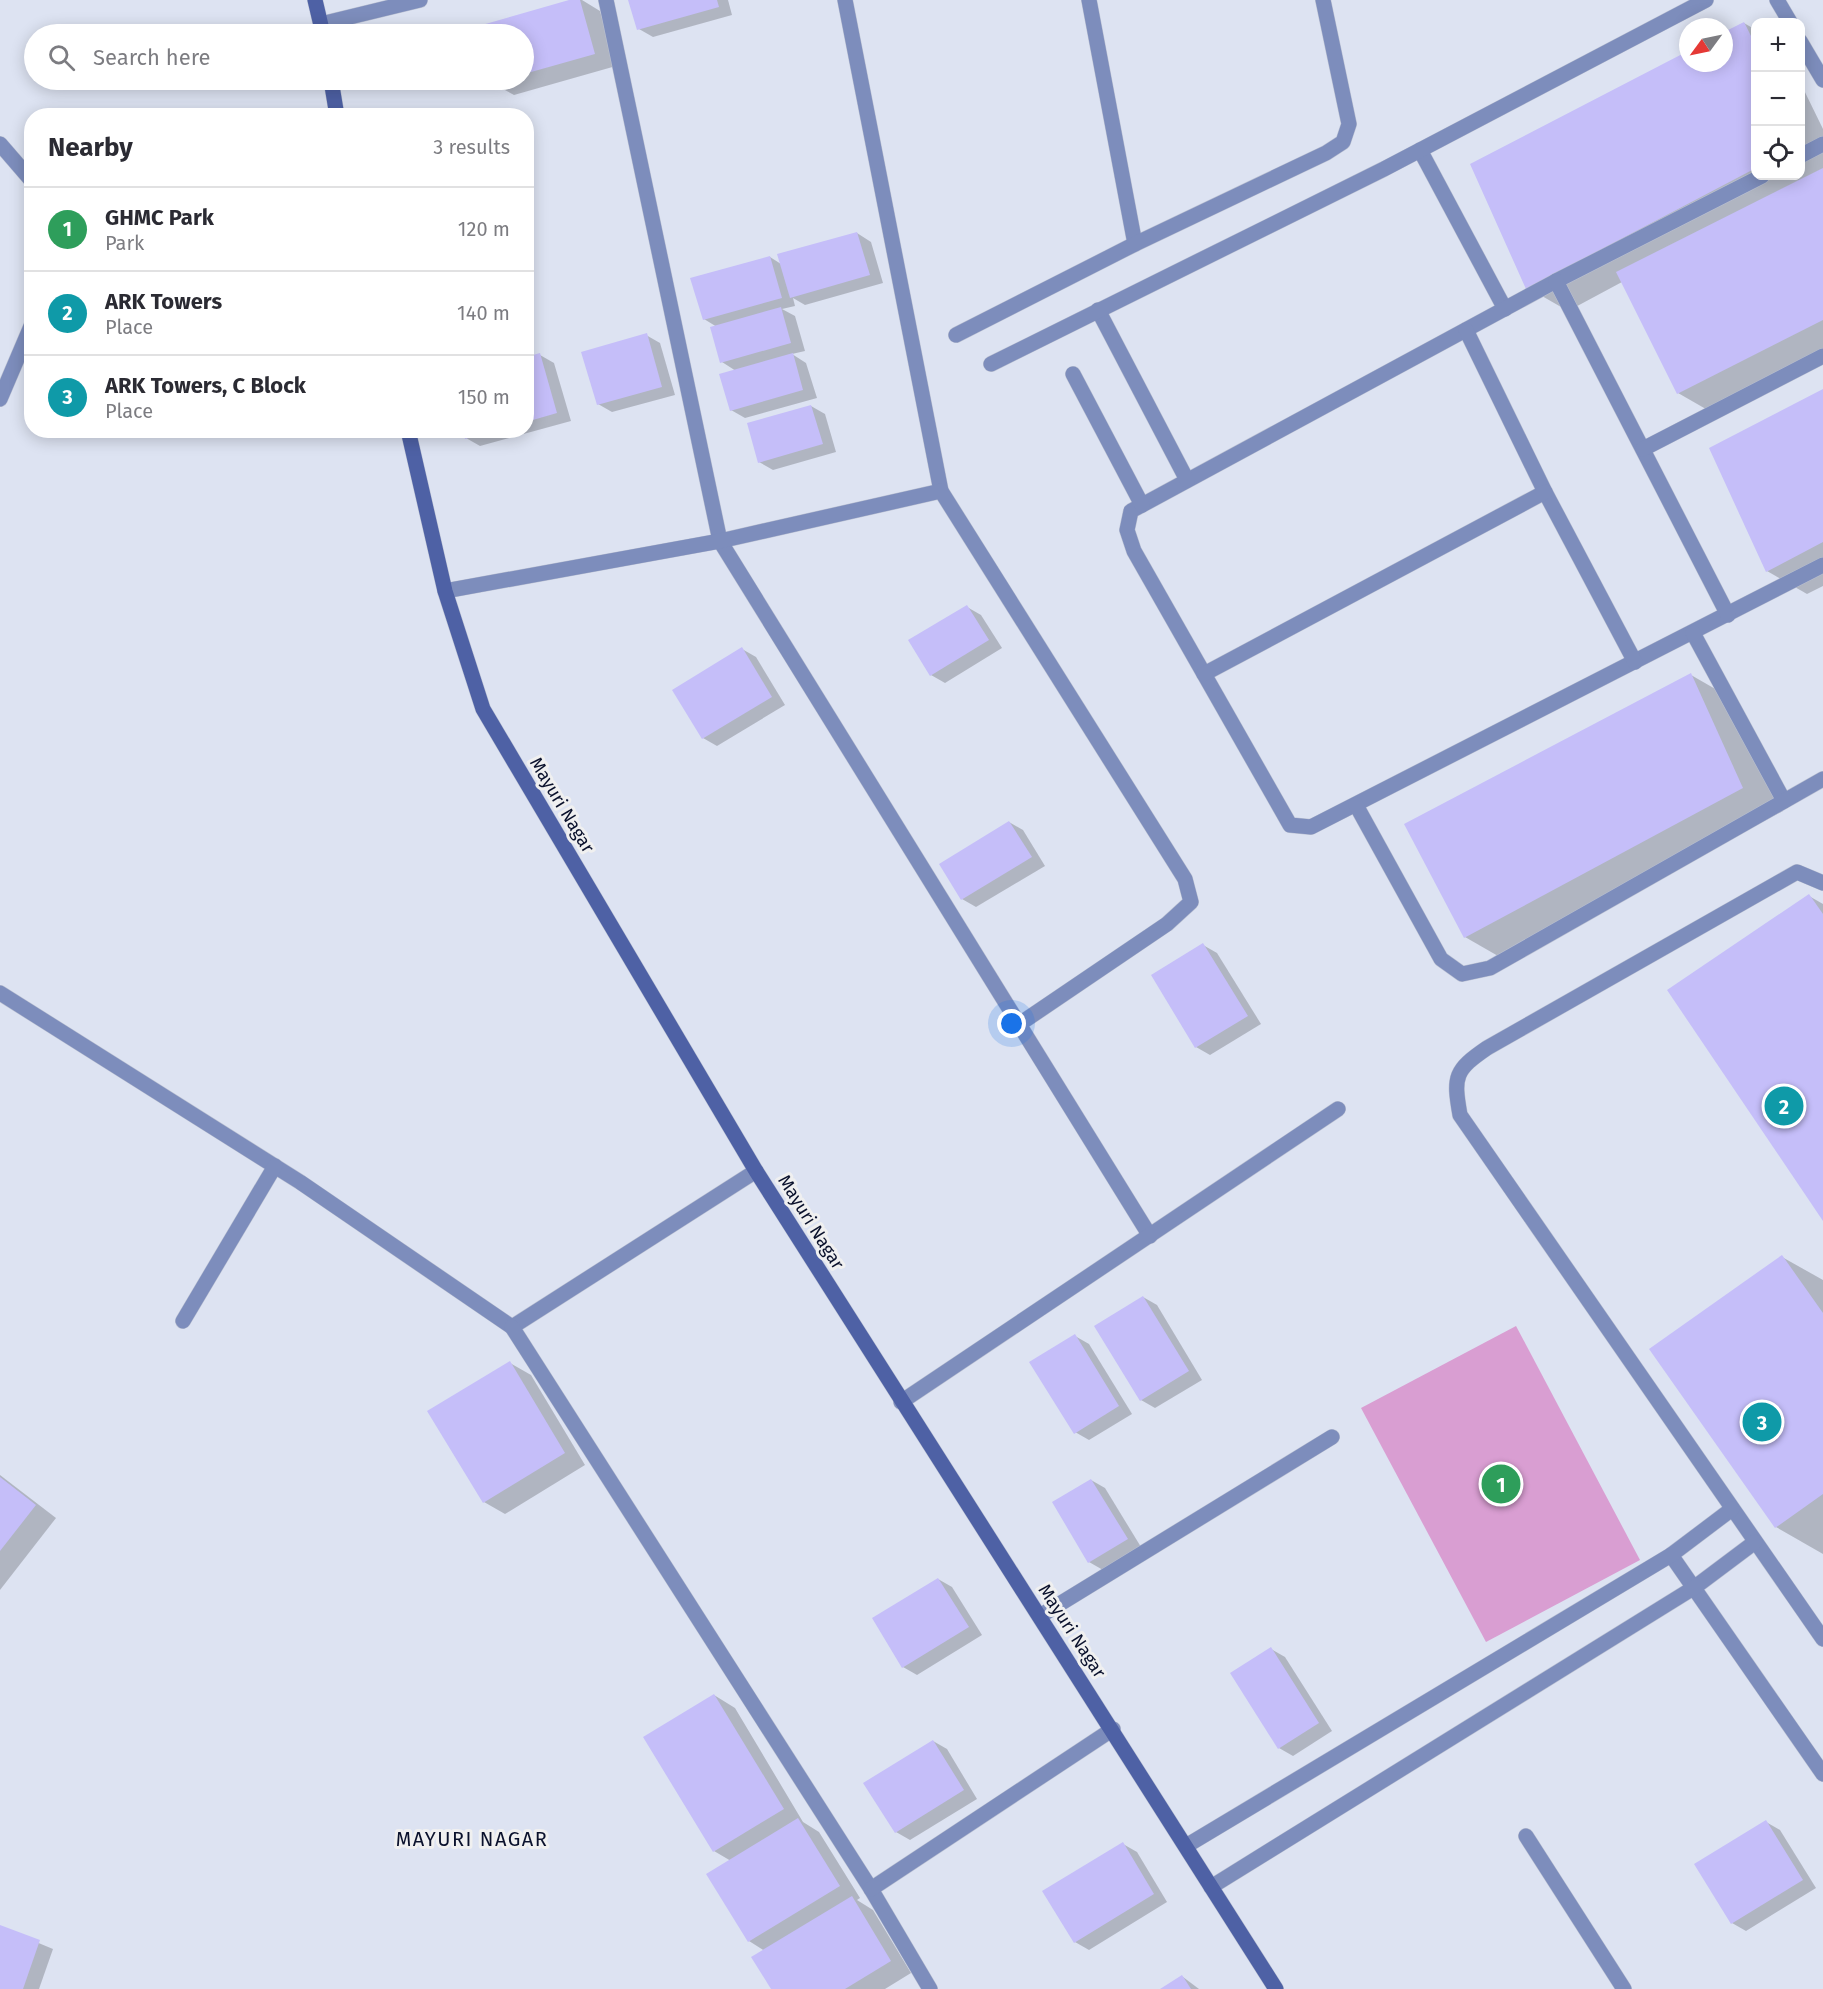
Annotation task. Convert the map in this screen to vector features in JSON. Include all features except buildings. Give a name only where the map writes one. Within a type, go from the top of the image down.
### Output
[{"type":"street","points":[[315,0],[321,24]]},
{"type":"street","points":[[339,24],[420,0]]},
{"type":"street","points":[[606,0],[720,541],[1150,1236]]},
{"type":"street","points":[[845,0],[941,491],[1185,879],[1191,902],[1167,924],[1018,1025]]},
{"type":"street","points":[[1089,0],[1135,244]]},
{"type":"street","points":[[956,334],[1135,244],[1326,153],[1343,142],[1349,124],[1323,0]]},
{"type":"street","points":[[991,364],[1420,150],[1706,0]]},
{"type":"street","points":[[1777,0],[1788,18]]},
{"type":"street","points":[[1805,49],[1823,80]]},
{"type":"street","points":[[333,90],[336,108]]},
{"type":"street","points":[[0,144],[24,172]]},
{"type":"street","points":[[1805,153],[1823,144]]},
{"type":"street","points":[[1420,150],[1505,309]]},
{"type":"street","points":[[1754,180],[1556,281],[1131,511],[1127,530],[1134,551],[1290,825],[1311,827],[1823,565]]},
{"type":"street","points":[[1556,281],[1728,615]]},
{"type":"street","points":[[1098,310],[1188,480]]},
{"type":"street","points":[[1466,330],[1545,492],[1635,662]]},
{"type":"street","points":[[0,399],[3,380],[24,339]]},
{"type":"street","points":[[1643,450],[1823,356]]},
{"type":"street","points":[[1073,374],[1142,505]]},
{"type":"street","name":"Mayuri Nagar","points":[[410,438],[445,591],[483,709],[756,1171],[1276,1989]]},
{"type":"street","points":[[445,591],[720,541],[941,491]]},
{"type":"street","points":[[1204,674],[1545,492]]},
{"type":"street","points":[[1693,633],[1784,801]]},
{"type":"street","points":[[1356,805],[1441,958],[1462,974],[1491,968],[1823,779]]},
{"type":"street","points":[[1823,883],[1797,872],[1487,1048],[1464,1064],[1455,1087],[1460,1115],[1823,1639]]},
{"type":"street","points":[[0,993],[275,1166],[512,1327],[871,1889],[930,1989]]},
{"type":"street","points":[[901,1402],[1338,1109]]},
{"type":"street","points":[[183,1321],[275,1166]]},
{"type":"street","points":[[512,1327],[756,1171]]},
{"type":"street","points":[[1040,1616],[1332,1437]]},
{"type":"street","points":[[1186,1846],[1671,1555],[1732,1509]]},
{"type":"street","points":[[1211,1887],[1695,1587],[1755,1542]]},
{"type":"street","points":[[1671,1555],[1823,1774]]},
{"type":"street","points":[[871,1889],[1113,1730]]},
{"type":"street","points":[[1526,1836],[1624,1989]]},
{"type":"shaded area","points":[[1516,1326],[1640,1560],[1486,1642],[1361,1408]]},
{"type":"place","name":"ARK Towers","points":[[1784,1106]]},
{"type":"place","name":"ARK Towers, C Block","points":[[1762,1422]]},
{"type":"place","name":"GHMC Park","points":[[1501,1484]]},
{"type":"district","name":"MAYURI NAGAR","points":[[472,1839]]}]
